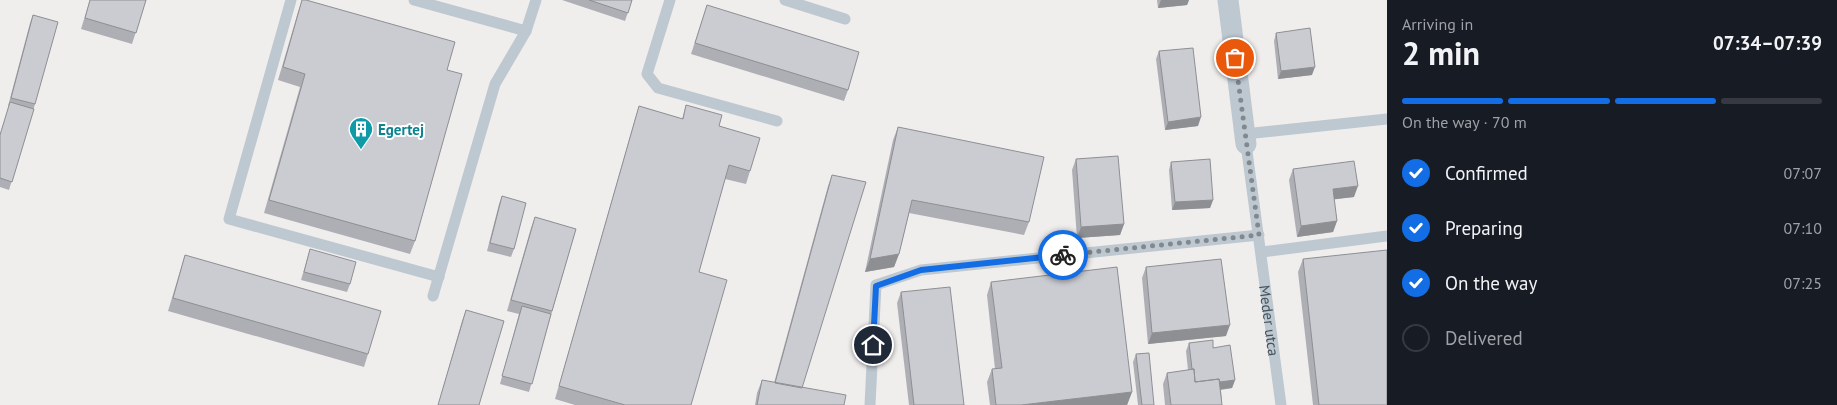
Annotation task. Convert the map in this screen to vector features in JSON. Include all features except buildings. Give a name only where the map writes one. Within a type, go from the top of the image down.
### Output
[{"type":"street","name":"Meder utca","points":[[1228,0],[1246,139]]},
{"type":"lane","points":[[291,0],[229,218],[439,277]]},
{"type":"lane","points":[[414,0],[526,31]]},
{"type":"lane","points":[[433,296],[495,84],[526,31],[536,0]]},
{"type":"lane","points":[[670,0],[647,74],[658,88],[777,121]]},
{"type":"lane","points":[[786,0],[845,19]]},
{"type":"lane","points":[[1246,139],[1387,119]]},
{"type":"lane","name":"Meder utca","points":[[1246,139],[1281,405]]},
{"type":"lane","points":[[870,405],[876,286],[921,270],[1259,235]]},
{"type":"lane","points":[[1262,252],[1387,236]]},
{"type":"way so far","points":[[1063,255],[1259,235],[1235,58]]},
{"type":"place","name":"Egertej","points":[[361,150]]},
{"type":"route","points":[[873,345],[876,286],[921,270],[1063,255]]}]
